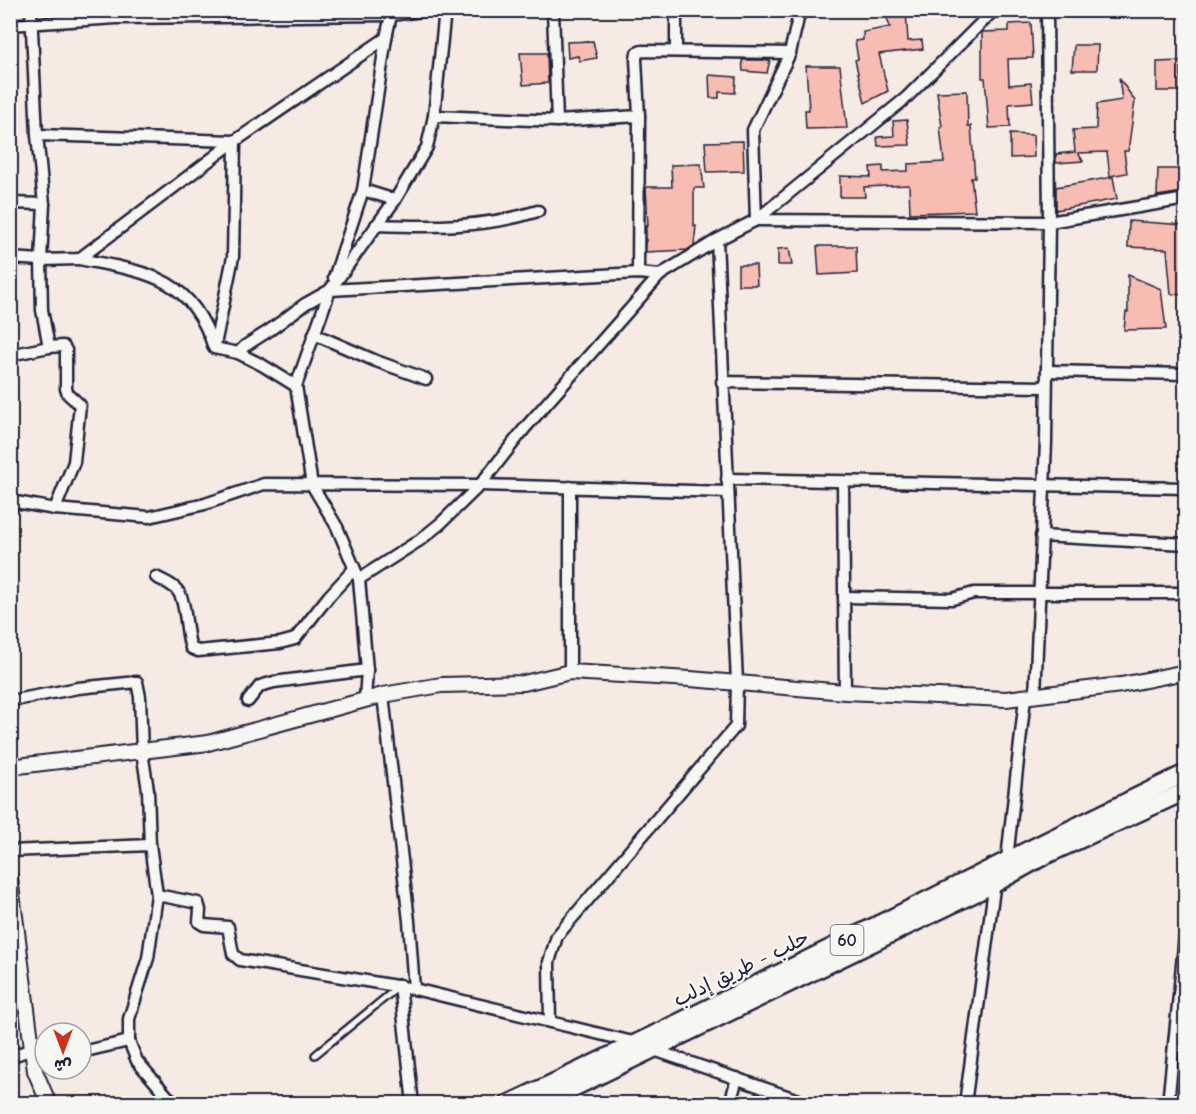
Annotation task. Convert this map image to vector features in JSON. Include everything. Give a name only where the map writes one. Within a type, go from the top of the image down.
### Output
[{"type":"main road","name":"حلب - طريق إدلب","points":[[508,1104],[858,935],[1185,773]]},
{"type":"main road","name":"حلب - طريق إدلب","points":[[540,1104],[994,884],[1044,856],[1185,791]]},
{"type":"street","points":[[31,10],[37,135],[44,204],[41,260],[42,310],[49,347]]},
{"type":"street","points":[[10,25],[116,14],[391,15],[430,10]]},
{"type":"street","points":[[238,354],[245,346],[305,304],[330,290],[395,200],[427,147],[434,116],[445,10]]},
{"type":"street","points":[[554,10],[557,121]]},
{"type":"street","points":[[675,51],[675,17],[681,10]]},
{"type":"street","points":[[756,220],[753,130],[790,53],[800,10]]},
{"type":"street","points":[[156,577],[171,584],[179,591],[186,636],[191,648],[198,651],[280,643],[295,639],[329,596],[357,574],[420,540],[441,524],[480,485],[525,428],[660,275],[717,240],[756,220],[906,98],[994,10]]},
{"type":"street","points":[[965,1104],[994,884],[1002,862],[1030,697],[1038,593],[1047,371],[1049,222],[1047,10]]},
{"type":"street","points":[[365,699],[367,670],[357,574],[337,527],[312,485],[296,386],[363,190],[391,15]]},
{"type":"street","points":[[79,259],[235,141],[386,38]]},
{"type":"street","points":[[638,273],[637,53],[675,51],[790,53]]},
{"type":"street","points":[[434,116],[557,121],[639,116]]},
{"type":"street","points":[[37,135],[235,141]]},
{"type":"street","points":[[214,348],[232,256],[235,141]]},
{"type":"street","points":[[363,190],[395,200]]},
{"type":"street","points":[[756,220],[1049,222],[1185,199]]},
{"type":"street","points":[[10,202],[44,204]]},
{"type":"street","points":[[376,225],[433,227],[467,225],[510,220],[538,212]]},
{"type":"street","points":[[550,1022],[549,962],[557,936],[736,726],[737,683],[717,240]]},
{"type":"street","points":[[10,258],[79,259],[145,272],[175,287],[189,300],[209,331],[214,348]]},
{"type":"street","points":[[330,290],[638,273],[660,275]]},
{"type":"street","points":[[314,334],[376,361],[426,379]]},
{"type":"street","points":[[10,355],[49,347],[63,346],[66,350],[66,389],[80,405],[74,462],[55,509]]},
{"type":"street","points":[[214,348],[238,354],[296,386]]},
{"type":"street","points":[[1047,371],[1185,374]]},
{"type":"street","points":[[722,382],[1046,387]]},
{"type":"street","points":[[727,479],[1185,488]]},
{"type":"street","points":[[843,482],[845,692]]},
{"type":"street","points":[[10,501],[55,509],[149,517],[205,504],[264,484],[480,485],[727,492]]},
{"type":"street","points":[[570,487],[570,672]]},
{"type":"street","points":[[1041,536],[1185,544]]},
{"type":"street","points":[[844,597],[952,599],[974,593],[1185,593]]},
{"type":"street","points":[[248,701],[260,686],[274,682],[367,670]]},
{"type":"street","points":[[10,767],[208,743],[383,695],[441,685],[524,683],[570,672],[845,692],[1006,699],[1121,685],[1185,672]]},
{"type":"street","points":[[10,701],[78,688],[137,682],[140,697],[142,752],[148,790],[150,845],[157,895],[148,958],[129,1019],[129,1041],[137,1061],[168,1097],[178,1104]]},
{"type":"street","points":[[383,695],[409,921],[414,989]]},
{"type":"street","points":[[10,851],[150,845]]},
{"type":"street","points":[[10,878],[32,1049],[10,1057]]},
{"type":"street","points":[[157,895],[198,903],[199,922],[204,925],[228,927],[233,954],[240,960],[400,985],[635,1043],[810,1104]]},
{"type":"street","points":[[1168,1104],[1185,925]]},
{"type":"street","points":[[400,985],[412,1104]]},
{"type":"street","points":[[93,1049],[129,1041]]},
{"type":"street","points":[[730,1104],[737,1078]]},
{"type":"street","points":[[44,1081],[49,1104]]},
{"type":"street","points":[[148,1104],[168,1097]]},
{"type":"lane","points":[[315,1055],[400,985]]},
{"type":"building","points":[[906,10],[908,41],[922,40],[923,49],[879,54],[888,91],[865,103],[855,60],[858,59],[855,41],[863,40],[863,32],[890,27],[885,12]]},
{"type":"building","points":[[1031,23],[1033,58],[1008,59],[1009,85],[1031,83],[1033,102],[1009,104],[1010,127],[989,128],[985,78],[982,78],[982,32],[1009,31],[1009,24]]},
{"type":"building","points":[[593,41],[597,58],[579,61],[578,56],[568,58],[567,42]]},
{"type":"building","points":[[1074,45],[1098,45],[1097,70],[1072,70]]},
{"type":"building","points":[[520,53],[547,53],[548,83],[523,85]]},
{"type":"building","points":[[742,60],[770,60],[767,73],[743,71]]},
{"type":"building","points":[[1181,61],[1181,91],[1157,91],[1157,62]]},
{"type":"building","points":[[806,66],[840,66],[847,128],[806,129],[805,110],[809,110]]},
{"type":"building","points":[[709,75],[736,77],[735,93],[719,92],[719,98],[710,98]]},
{"type":"building","points":[[1119,78],[1135,101],[1128,151],[1124,151],[1127,173],[1110,176],[1107,152],[1078,153],[1083,161],[1056,163],[1056,154],[1075,152],[1073,130],[1096,129],[1097,104],[1122,100]]},
{"type":"building","points":[[967,91],[968,126],[971,126],[975,178],[971,178],[975,211],[910,213],[909,185],[864,187],[865,197],[840,197],[840,176],[871,177],[870,167],[883,166],[883,172],[908,171],[908,164],[944,162],[937,92]]},
{"type":"building","points":[[907,120],[910,145],[878,146],[877,137],[894,136],[893,121]]},
{"type":"building","points":[[1010,134],[1033,135],[1034,157],[1010,158]]},
{"type":"building","points":[[743,141],[744,171],[707,172],[705,142]]},
{"type":"building","points":[[701,164],[704,188],[694,188],[694,226],[696,226],[694,245],[687,250],[646,252],[646,226],[648,226],[646,187],[672,187],[671,165]]},
{"type":"building","points":[[1158,169],[1183,169],[1183,192],[1157,196]]},
{"type":"building","points":[[1113,177],[1117,199],[1056,210],[1056,187]]},
{"type":"building","points":[[1129,221],[1185,225],[1185,295],[1171,294],[1167,249],[1128,247]]},
{"type":"building","points":[[817,246],[856,246],[857,273],[819,275]]},
{"type":"building","points":[[789,248],[792,265],[778,265],[778,249]]},
{"type":"building","points":[[738,265],[756,265],[757,285],[738,285]]},
{"type":"building","points":[[1128,275],[1161,289],[1166,329],[1124,330],[1126,312],[1128,312]]}]
